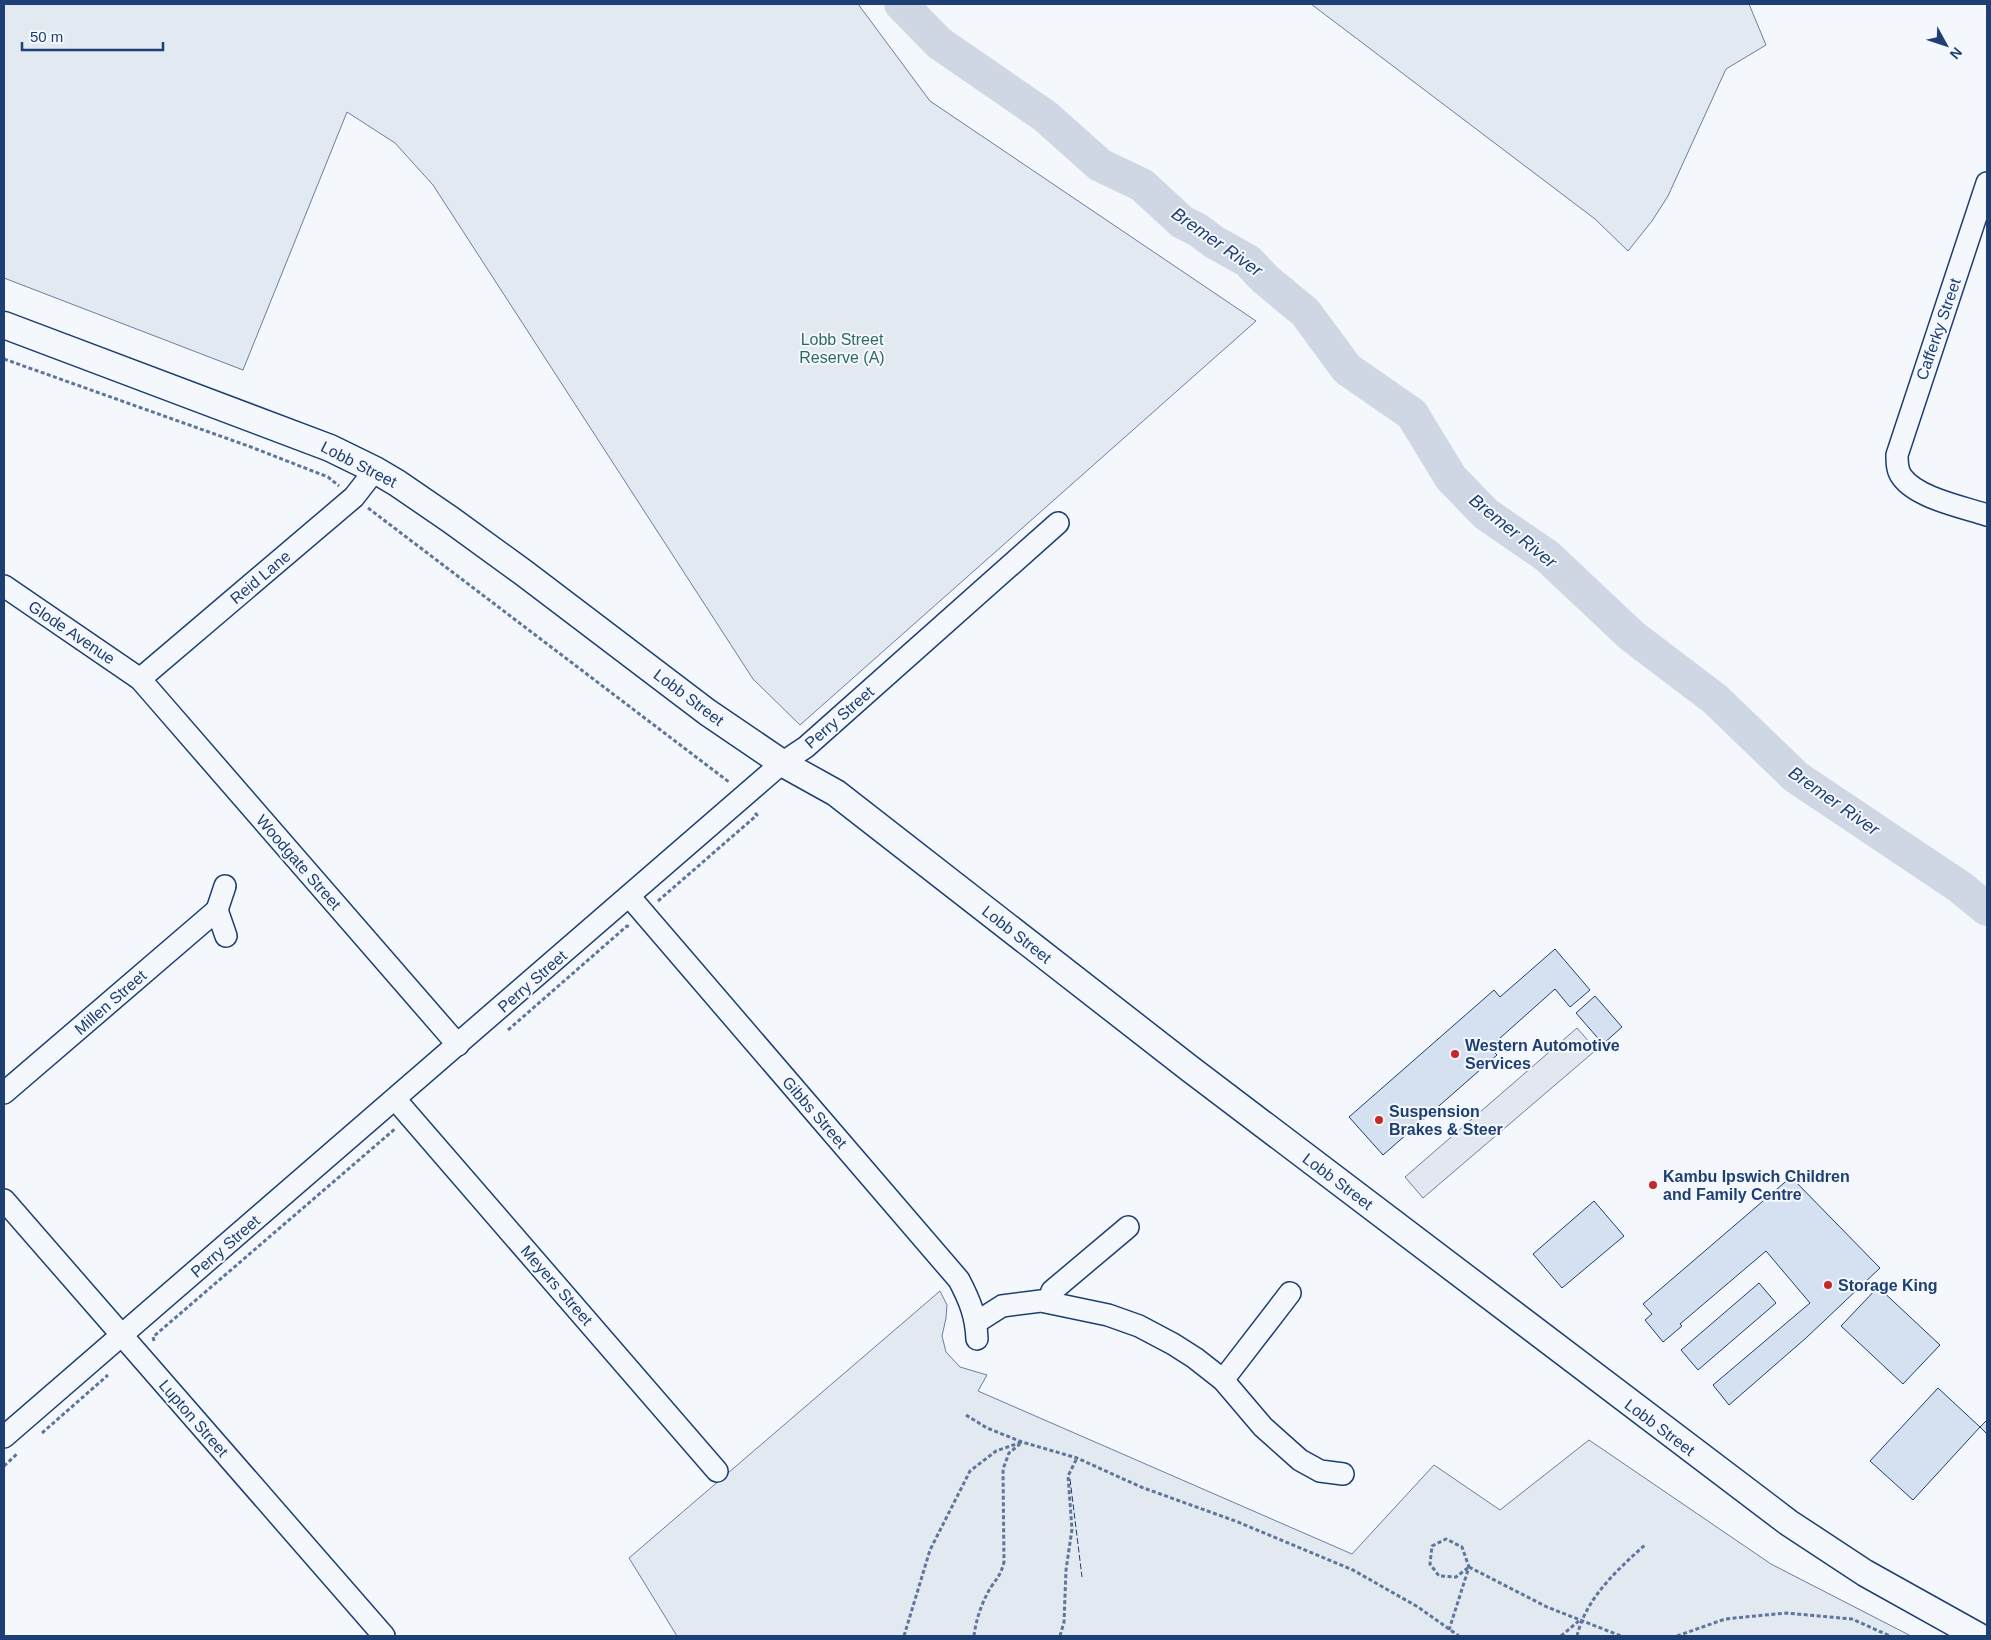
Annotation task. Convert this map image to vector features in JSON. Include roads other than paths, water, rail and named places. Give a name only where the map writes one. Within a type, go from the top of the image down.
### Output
[{"type":"main road","name":"Lobb Street","points":[[4,325],[330,448],[397,483],[458,525],[707,712],[782,763],[836,793],[1197,1074],[1789,1523],[1865,1573],[1978,1636]]},
{"type":"street","name":"Cafferky Street","points":[[1987,183],[1902,434],[1897,455],[1901,476],[1909,485],[1932,497],[1987,515]]},
{"type":"street","name":"Reid Lane","points":[[140,678],[354,497],[375,470]]},
{"type":"street","name":"Perry Street","points":[[4,1437],[782,763],[806,747],[1058,523]]},
{"type":"street","name":"Glode Avenue","points":[[4,586],[140,678]]},
{"type":"street","name":"Woodgate Street","points":[[140,678],[458,1044]]},
{"type":"street","points":[[225,886],[217,910],[226,936]]},
{"type":"street","name":"Gibbs Street","points":[[629,896],[959,1280],[969,1299],[977,1331],[1002,1306],[1041,1301],[1048,1302]]},
{"type":"street","name":"Millen Street","points":[[4,1093],[217,910]]},
{"type":"street","name":"Meyers Street","points":[[395,1099],[717,1471]]},
{"type":"street","name":"Lupton Street","points":[[4,1200],[384,1636]]},
{"type":"street","points":[[1128,1227],[1052,1291],[1048,1302],[1108,1315],[1139,1326],[1173,1344],[1223,1380],[1263,1427],[1292,1454],[1320,1471],[1343,1474]]},
{"type":"street","points":[[1223,1380],[1290,1293]]},
{"type":"waterway","name":"Bremer River","points":[[901,4],[939,43],[1045,116],[1100,165],[1142,185],[1182,222],[1248,261],[1265,279],[1305,312],[1347,369],[1412,414],[1451,478],[1486,514],[1547,556],[1632,636],[1715,699],[1796,777],[1960,887],[1987,909]]},
{"type":"place","name":"Western Automotive Services","points":[[1455,1054]]},
{"type":"place","name":"Suspension Brakes & Steer","points":[[1379,1120]]},
{"type":"place","name":"Kambu Ipswich Children and Family Centre","points":[[1653,1185]]},
{"type":"place","name":"Storage King","points":[[1828,1285]]},
{"type":"park label","name":"Lobb Street Reserve (A)","points":[[842,348]]}]
